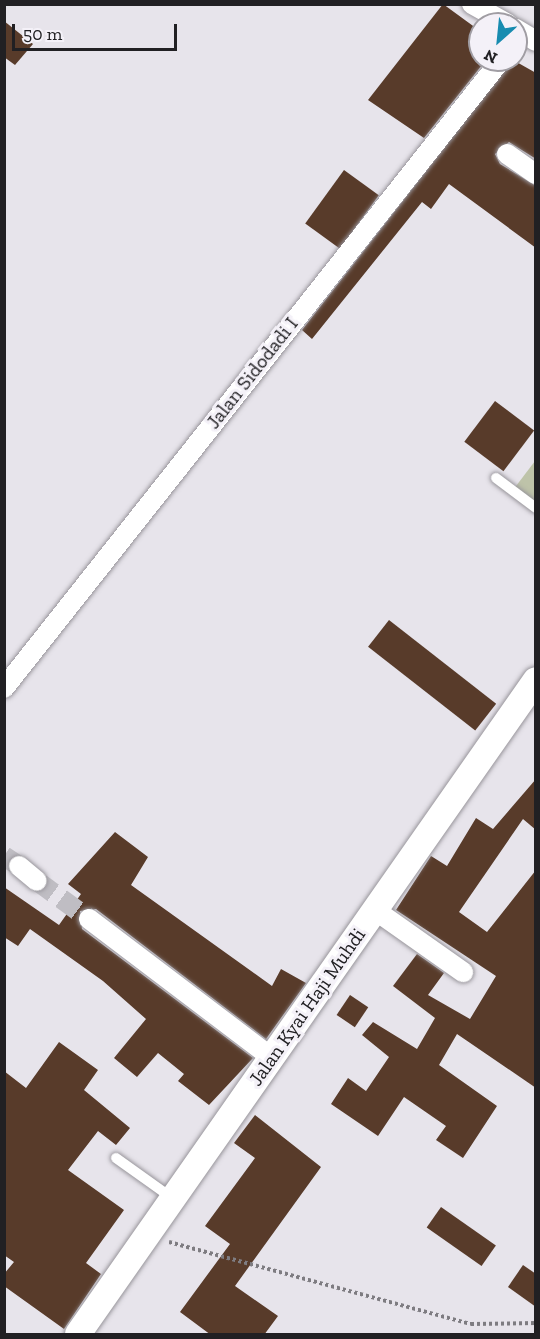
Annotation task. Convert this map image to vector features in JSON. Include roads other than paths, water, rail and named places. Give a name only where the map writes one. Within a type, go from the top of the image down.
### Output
[{"type":"street","name":"Jalan Sidodadi I","points":[[4,688],[492,72]]},
{"type":"street","points":[[507,154],[536,174]]},
{"type":"street","name":"Jalan Kyai Haji Muhdi","points":[[78,1335],[536,680]]},
{"type":"street","points":[[19,866],[37,881]]},
{"type":"street","points":[[375,910],[463,972]]},
{"type":"street","points":[[89,919],[272,1058]]},
{"type":"lane","points":[[496,478],[536,508]]},
{"type":"lane","points":[[116,1158],[173,1198]]},
{"type":"tunnel","points":[[4,856],[19,866]]},
{"type":"tunnel","points":[[37,881],[89,919]]}]
